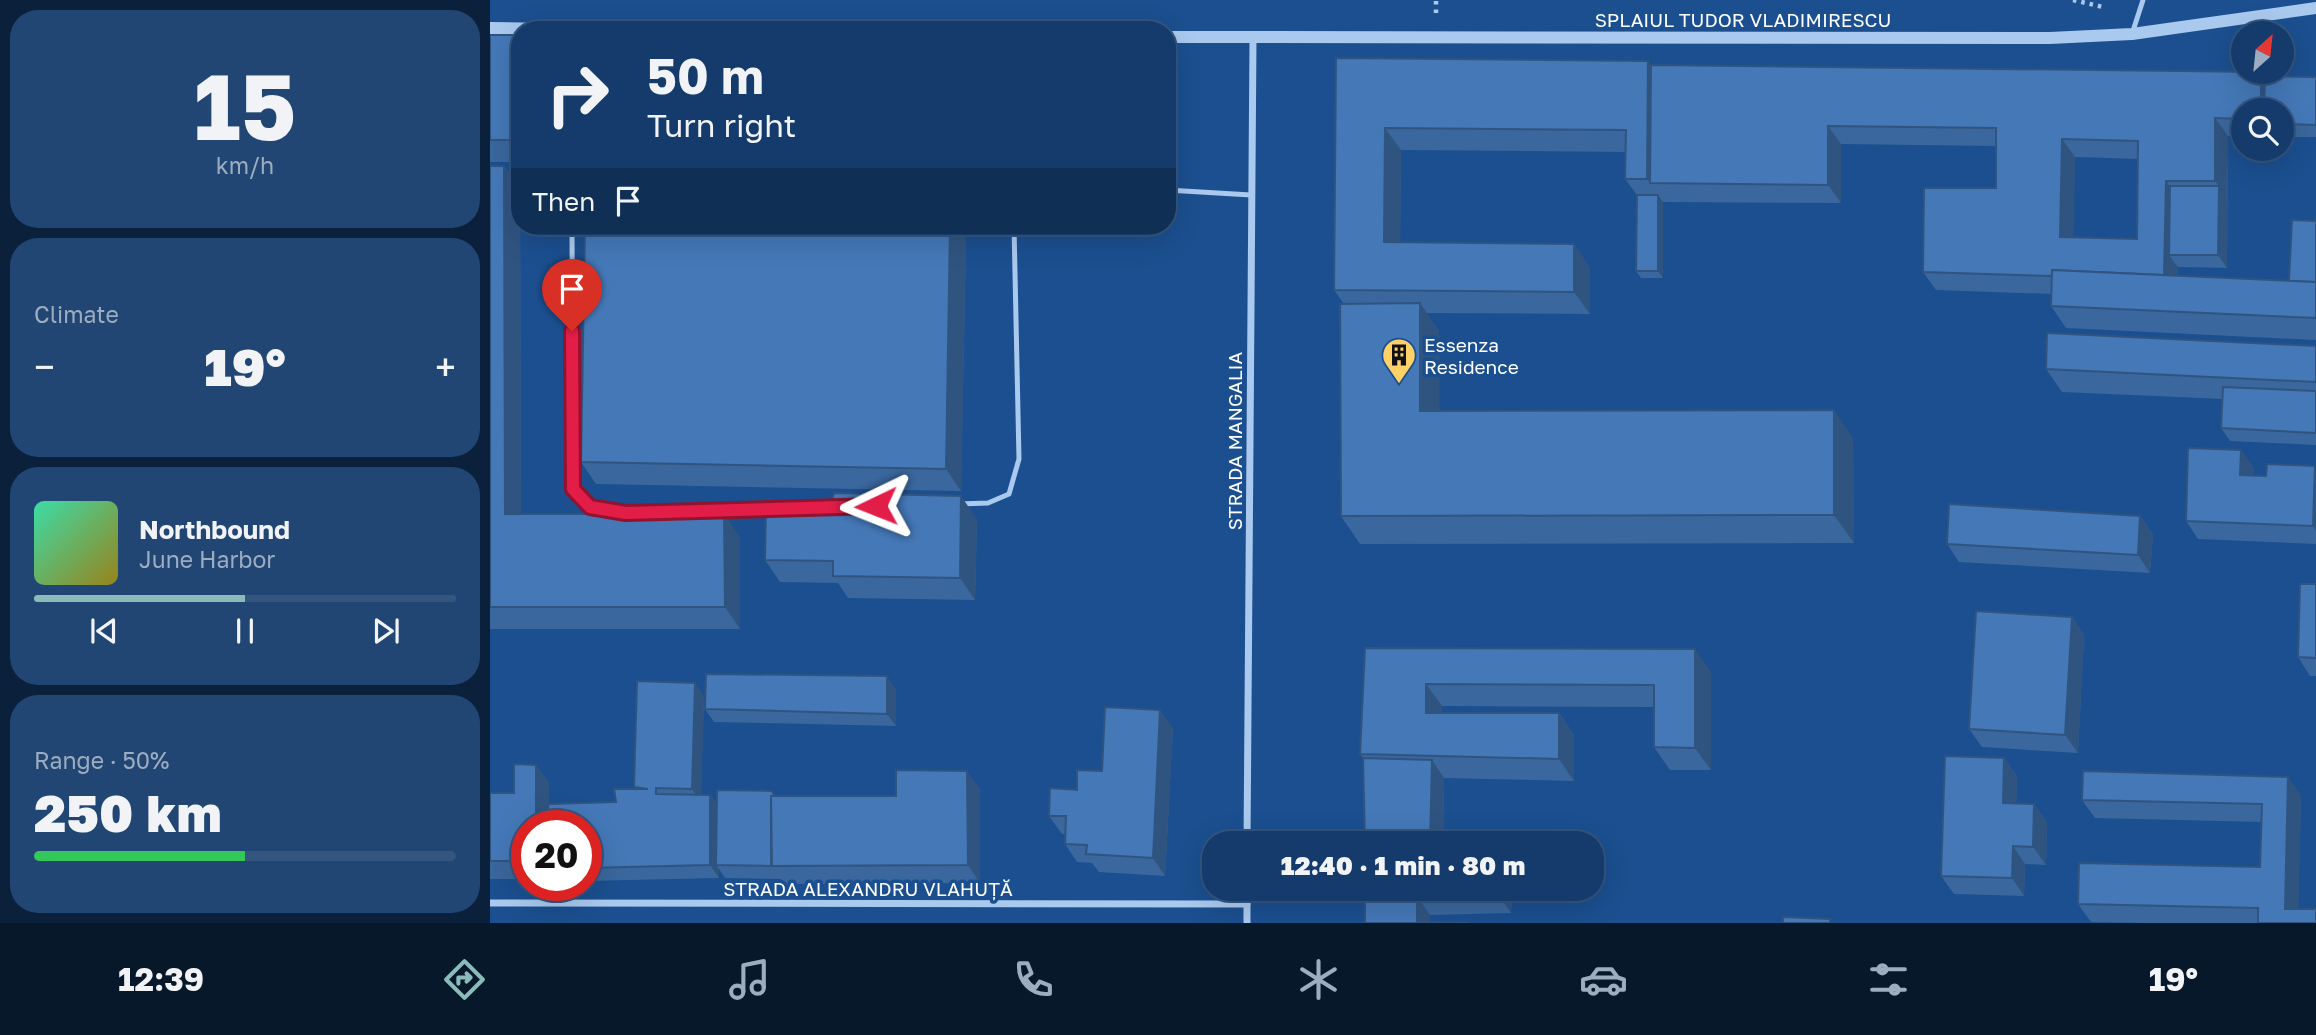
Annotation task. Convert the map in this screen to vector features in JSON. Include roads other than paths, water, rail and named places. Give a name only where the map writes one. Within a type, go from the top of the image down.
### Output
[{"type":"street","name":"SPLAIUL TUDOR VLADIMIRESCU","points":[[1176,37],[2050,38],[2132,34],[2316,8]]},
{"type":"street","points":[[490,28],[511,28]]},
{"type":"street","name":"STRADA MANGALIA","points":[[1247,831],[1252,38]]},
{"type":"street","name":"STRADA ALEXANDRU VLAHUȚĂ","points":[[490,903],[1247,904]]},
{"type":"street","points":[[1247,904],[1247,923]]},
{"type":"lane","points":[[2132,34],[2141,3]]},
{"type":"lane","points":[[1176,191],[1251,195]]},
{"type":"lane","points":[[572,235],[573,489],[590,507],[626,513],[779,509]]},
{"type":"lane","points":[[946,504],[988,503],[1009,494],[1019,459],[1014,235]]},
{"type":"place","name":"Essenza Residence","points":[[1399,385]]}]
